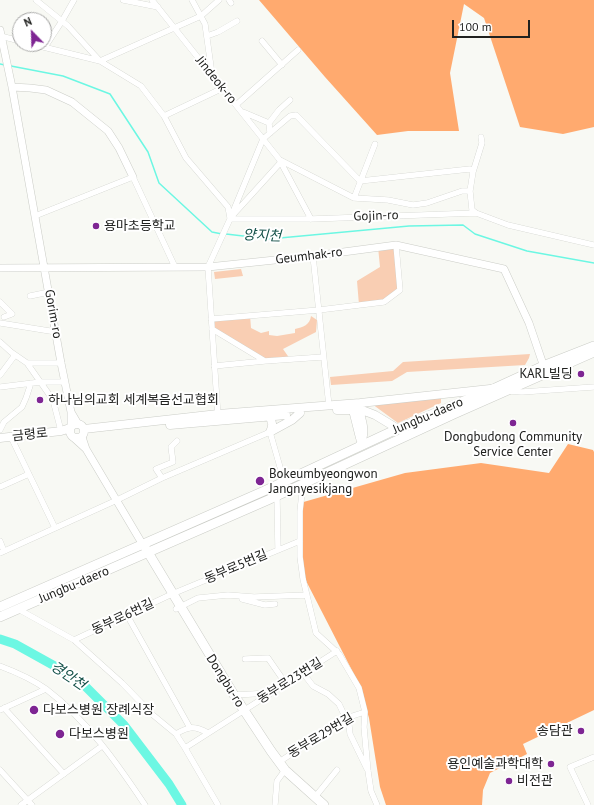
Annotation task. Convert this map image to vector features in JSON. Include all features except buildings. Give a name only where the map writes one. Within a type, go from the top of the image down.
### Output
[{"type":"main road","name":"Jungbu-daero","points":[[3,609],[18,609],[277,496],[534,378],[545,369],[594,346]]},
{"type":"main road","name":"Jungbu-daero","points":[[3,609],[264,491],[397,428],[495,388],[594,352]]},
{"type":"main road","points":[[218,418],[495,388]]},
{"type":"main road","points":[[356,410],[360,445]]},
{"type":"main road","points":[[218,418],[362,410],[374,415],[408,435]]},
{"type":"main road","points":[[270,432],[292,420],[300,413]]},
{"type":"main road","points":[[269,416],[272,426],[270,432]]},
{"type":"main road","name":"금령로","points":[[0,438],[60,431],[77,432],[218,418]]},
{"type":"main road","name":"Dongbu-ro","points":[[143,545],[172,594],[178,608],[244,711],[279,762],[285,770],[324,805]]},
{"type":"street","points":[[36,0],[68,26],[100,62]]},
{"type":"street","points":[[52,37],[74,0]]},
{"type":"street","points":[[123,0],[158,7]]},
{"type":"street","name":"Jindeok-ro","points":[[152,0],[280,161],[311,219]]},
{"type":"street","points":[[192,0],[205,24],[212,74]]},
{"type":"street","points":[[100,62],[201,16],[219,0]]},
{"type":"street","points":[[207,36],[218,32],[237,21]]},
{"type":"street","points":[[1,35],[12,38]]},
{"type":"street","name":"Gorim-ro","points":[[1,35],[71,412],[77,432],[86,449],[143,545]]},
{"type":"street","points":[[262,41],[282,65]]},
{"type":"street","points":[[52,50],[100,62],[141,86],[164,116],[186,158],[228,207],[229,220]]},
{"type":"street","points":[[236,105],[298,50]]},
{"type":"street","points":[[12,88],[46,90],[72,102],[108,131],[119,148],[175,267]]},
{"type":"street","points":[[164,116],[223,88]]},
{"type":"street","points":[[270,133],[269,123],[279,110],[290,100]]},
{"type":"street","points":[[241,112],[269,123]]},
{"type":"street","points":[[218,418],[211,318],[210,264],[263,139],[290,116],[296,115],[360,181]]},
{"type":"street","points":[[476,213],[472,210],[470,191],[473,172],[482,143],[481,137]]},
{"type":"street","points":[[375,144],[354,198],[388,200],[412,205],[427,203],[462,191],[470,191]]},
{"type":"street","points":[[229,220],[280,161]]},
{"type":"street","name":"Jindeok-ro","points":[[280,161],[354,198]]},
{"type":"street","points":[[360,181],[470,169],[473,172]]},
{"type":"street","points":[[35,216],[133,177]]},
{"type":"street","name":"Gojin-ro","points":[[229,220],[311,219],[476,213],[508,224],[594,245]]},
{"type":"street","points":[[211,318],[319,310],[384,302],[400,290],[396,245]]},
{"type":"street","name":"Geumhak-ro","points":[[0,268],[175,267],[313,256],[396,245],[504,269],[529,322],[545,369]]},
{"type":"street","points":[[313,256],[329,406]]},
{"type":"street","points":[[30,296],[48,292]]},
{"type":"street","points":[[0,302],[12,314],[4,317]]},
{"type":"street","points":[[40,329],[54,322]]},
{"type":"street","points":[[0,324],[56,332]]},
{"type":"street","points":[[212,329],[265,361]]},
{"type":"street","points":[[0,342],[27,363],[41,382],[53,400],[60,431]]},
{"type":"street","points":[[0,375],[15,355]]},
{"type":"street","points":[[214,366],[324,357]]},
{"type":"street","points":[[27,363],[61,363]]},
{"type":"street","points":[[534,378],[540,390]]},
{"type":"street","points":[[0,387],[41,382],[65,382]]},
{"type":"street","points":[[0,430],[4,422],[22,408],[31,383]]},
{"type":"street","points":[[504,391],[522,392],[594,387]]},
{"type":"street","points":[[0,541],[2,552],[162,478],[270,432],[284,481]]},
{"type":"street","points":[[11,437],[55,528]]},
{"type":"street","points":[[162,478],[156,469],[173,462],[171,447],[177,441]]},
{"type":"street","points":[[0,487],[29,474]]},
{"type":"street","points":[[303,484],[300,511],[300,557],[307,595],[316,633],[337,651],[359,688],[365,712],[364,726],[368,771],[371,791],[376,805]]},
{"type":"street","points":[[277,496],[278,550]]},
{"type":"street","name":"동부로5번길","points":[[172,594],[300,541]]},
{"type":"street","name":"동부로6번길","points":[[74,640],[172,594]]},
{"type":"street","points":[[178,608],[198,598],[228,595],[254,597],[307,595]]},
{"type":"street","points":[[228,595],[265,605],[275,604]]},
{"type":"street","points":[[18,609],[74,640],[122,683],[152,715],[176,734],[186,748],[218,805]]},
{"type":"street","points":[[127,615],[190,728]]},
{"type":"street","name":"동부로23번길","points":[[186,748],[337,651]]},
{"type":"street","points":[[245,659],[268,658],[286,684]]},
{"type":"street","points":[[0,666],[19,674],[46,689],[82,721],[121,770],[145,805]]},
{"type":"street","points":[[303,673],[313,686],[328,694],[338,704],[346,718],[349,725],[350,734],[368,771]]},
{"type":"street","points":[[46,689],[2,709],[64,774]]},
{"type":"street","points":[[234,695],[272,693]]},
{"type":"street","name":"동부로29번길","points":[[279,762],[346,718],[365,712]]},
{"type":"street","points":[[176,734],[190,728],[200,728],[208,733]]},
{"type":"street","points":[[21,805],[102,746]]},
{"type":"street","points":[[588,805],[570,767],[594,756]]},
{"type":"street","points":[[0,770],[32,805]]},
{"type":"street","points":[[275,805],[277,781],[285,770]]},
{"type":"street","points":[[315,797],[337,770]]},
{"type":"shaded area","points":[[259,0],[594,0],[594,127],[563,134],[520,127],[484,18],[464,4],[450,73],[459,131],[408,131],[377,135]]},
{"type":"shaded area","points":[[396,245],[400,290],[384,302],[359,305],[357,281],[380,267],[378,247]]},
{"type":"shaded area","points":[[241,269],[243,276],[215,279],[214,272]]},
{"type":"shaded area","points":[[250,315],[251,328],[261,333],[269,331],[269,335],[277,336],[295,333],[295,329],[308,324],[311,316],[317,320],[316,332],[283,349],[290,359],[265,361],[212,329],[211,319]]},
{"type":"shaded area","points":[[530,354],[525,365],[407,372],[392,381],[331,385],[330,377],[393,371],[403,362]]},
{"type":"shaded area","points":[[441,398],[441,403],[398,423],[372,404]]},
{"type":"shaded area","points":[[568,444],[593,450],[594,452],[594,710],[523,744],[527,754],[490,773],[483,790],[482,805],[386,805],[380,787],[369,718],[359,684],[303,575],[300,503],[405,473],[481,463],[549,473]]},
{"type":"waterway","name":"양지천","points":[[0,64],[5,65]]},
{"type":"waterway","name":"양지천","points":[[11,66],[63,76],[110,94],[148,152],[159,183],[212,232],[222,234]]},
{"type":"waterway","name":"양지천","points":[[226,234],[269,239],[409,226],[463,225],[475,234],[527,251],[594,263]]},
{"type":"waterway","name":"경안천","points":[[0,639],[15,644],[78,679],[124,725],[169,784],[182,805]]},
{"type":"place","name":"용마초등학교","points":[[96,226]]},
{"type":"place","name":"KARL빌딩","points":[[581,374]]},
{"type":"place","name":"하나님의교회 세계복음선교협회","points":[[40,400]]},
{"type":"place","name":"Dongbudong Community Service Center","points":[[513,423]]},
{"type":"place","name":"Bokeumbyeongwon Jangnyesikjang","points":[[260,481]]},
{"type":"place","name":"다보스병원 장례식장","points":[[34,710]]},
{"type":"place","name":"송담관","points":[[581,731]]},
{"type":"place","name":"다보스병원","points":[[60,734]]},
{"type":"place","name":"용인예술과학대학","points":[[551,764]]},
{"type":"place","name":"비전관","points":[[509,781]]}]
